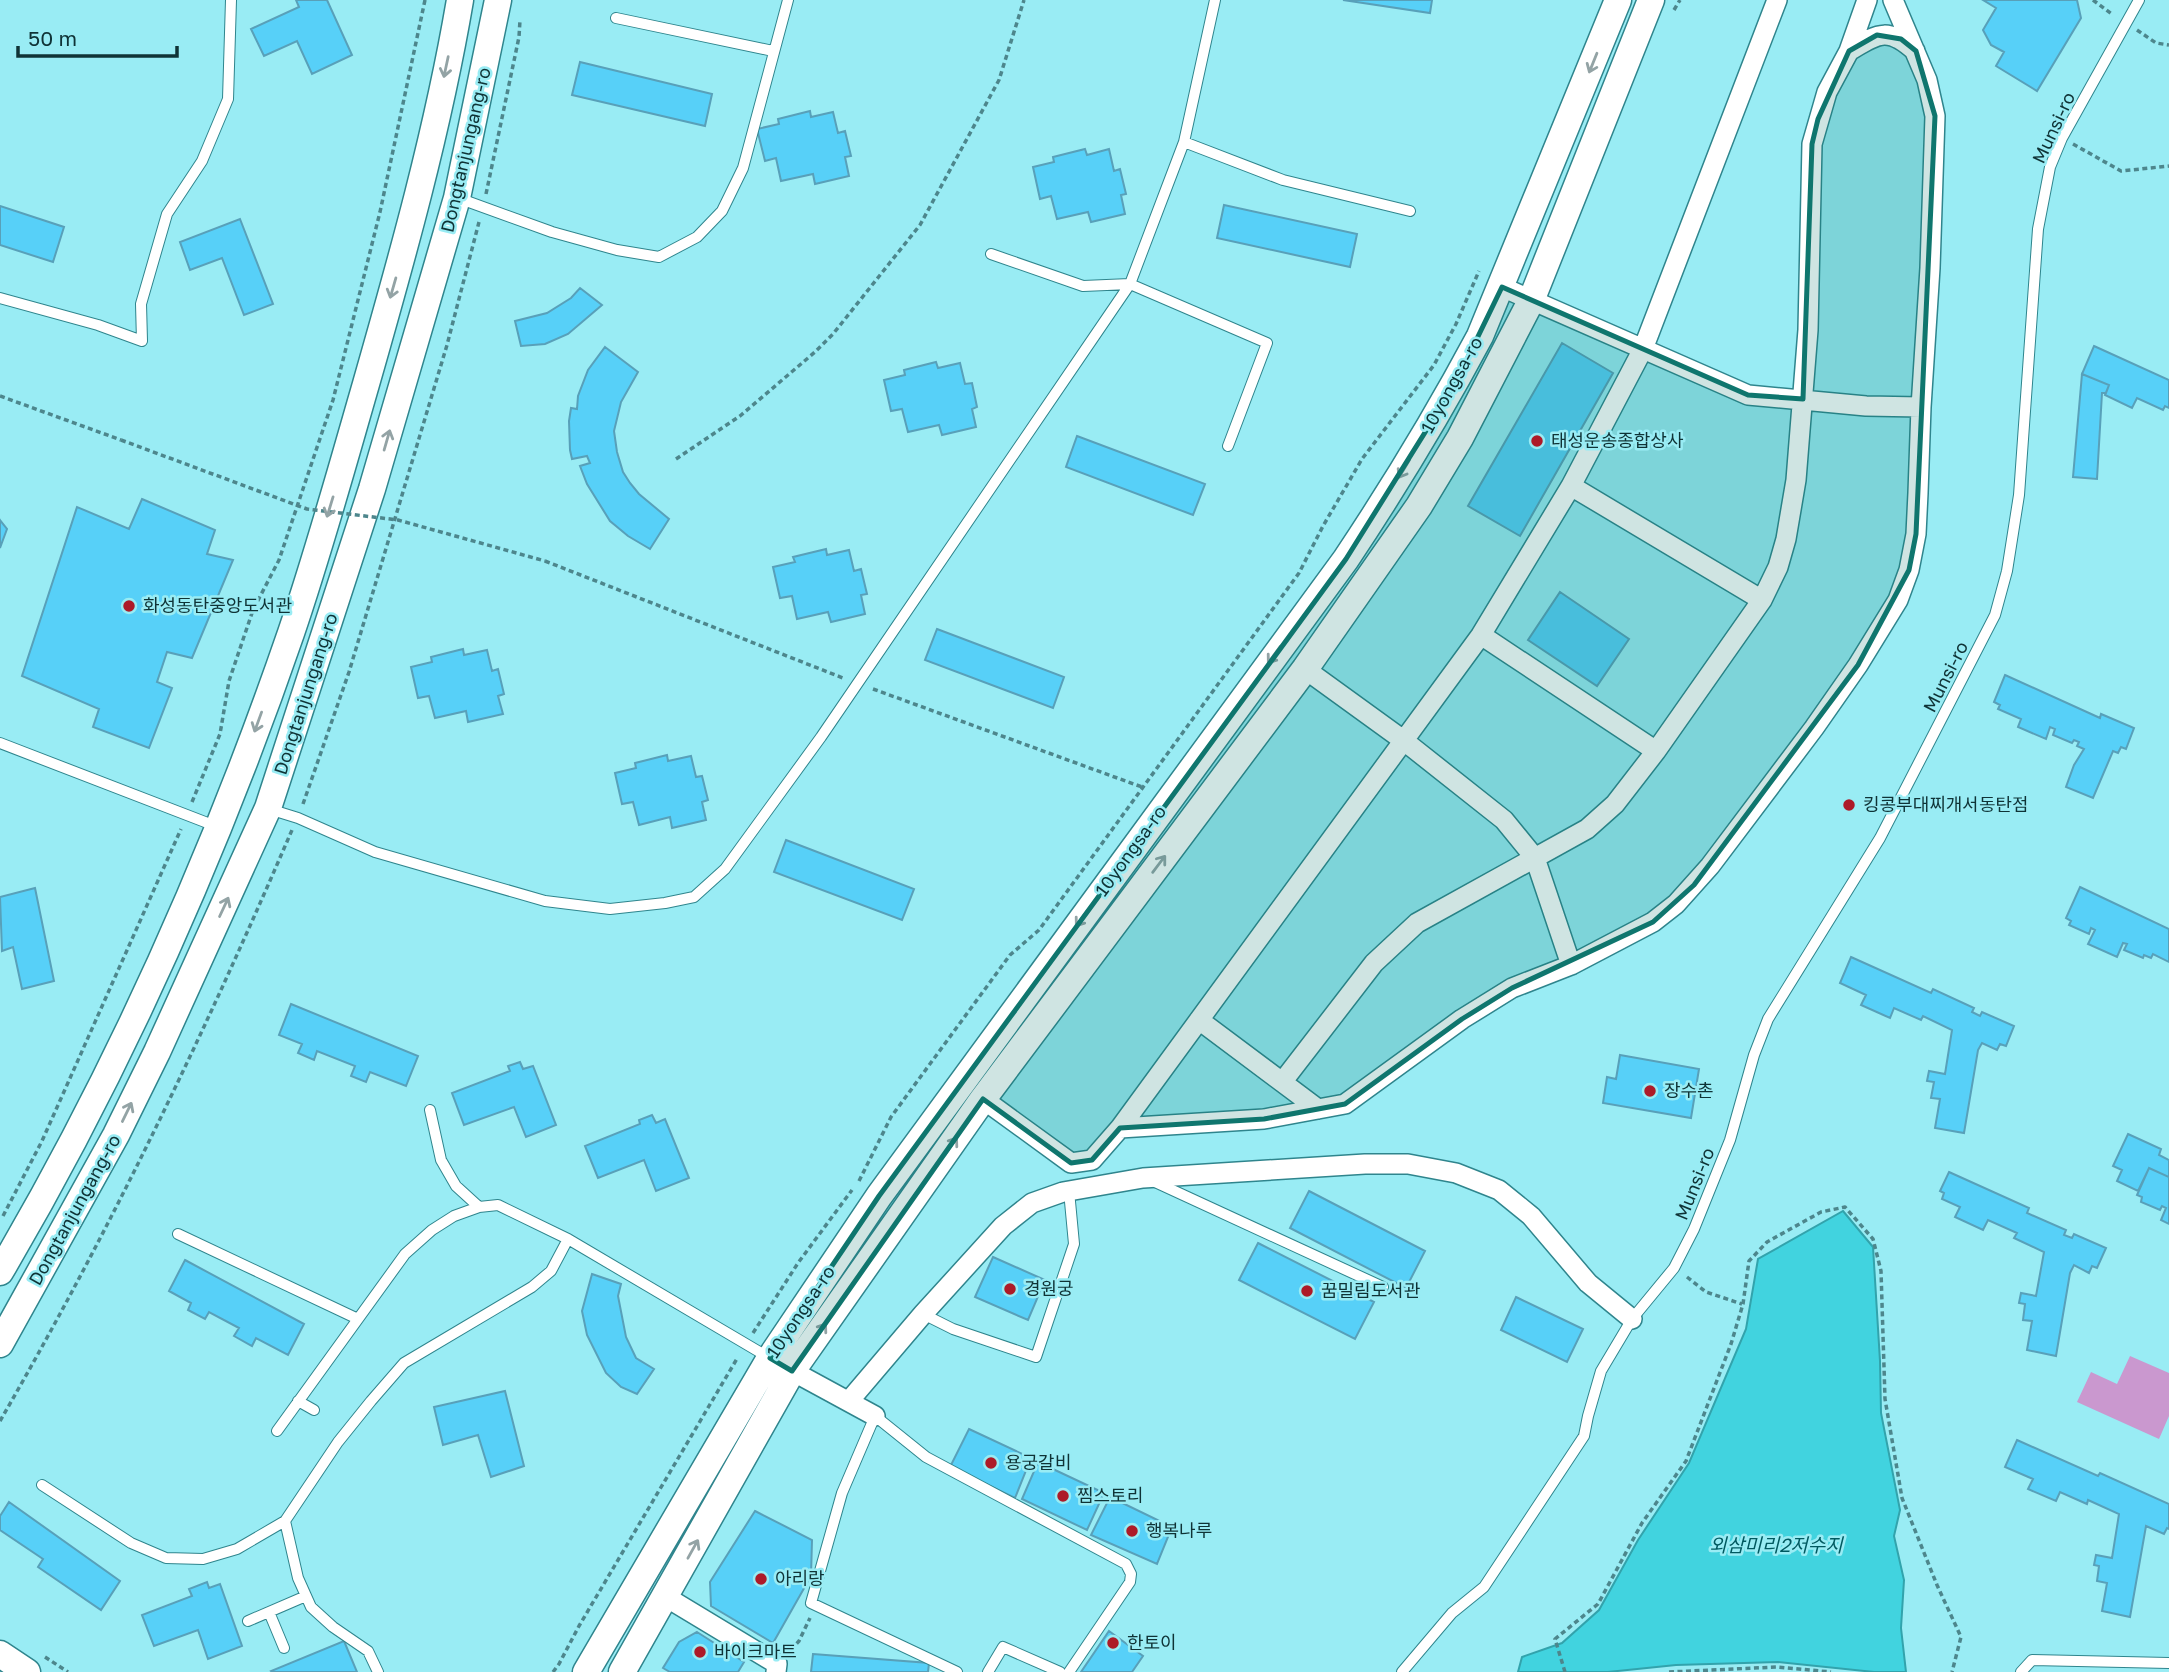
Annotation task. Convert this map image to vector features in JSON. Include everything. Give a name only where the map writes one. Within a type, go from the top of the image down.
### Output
[{"type":"street","name":"Dongtanjungang-ro","points":[[0,1272],[89,1113],[161,962],[219,827],[292,632],[341,473],[402,258],[460,0]]},
{"type":"street","name":"Dongtanjungang-ro","points":[[0,1344],[116,1135],[157,1052],[268,808],[372,489],[457,198],[498,0]]},
{"type":"street","name":"10yongsa-ro","points":[[586,1672],[781,1365],[879,1196],[1346,559],[1376,514],[1454,386],[1480,336],[1618,0]]},
{"type":"street","name":"10yongsa-ro","points":[[622,1672],[666,1597],[781,1365],[1305,669],[1419,506],[1460,438],[1531,301],[1651,0]]},
{"type":"street","points":[[983,1099],[1072,1163],[1092,1160],[1120,1128],[1480,635],[1571,486],[1643,349],[1777,0]]},
{"type":"street","points":[[1283,1081],[1374,963],[1417,923],[1587,829],[1615,804],[1656,751],[1762,600],[1778,566],[1786,539],[1796,480],[1810,271],[1812,145],[1827,92],[1849,51],[1867,0]]},
{"type":"street","points":[[1120,1128],[1264,1119],[1345,1104],[1462,1019],[1511,988],[1571,965],[1653,922],[1694,886],[1814,728],[1898,600],[1909,570],[1916,534],[1935,116],[1927,80],[1893,0]]},
{"type":"street","points":[[1849,51],[1877,34],[1887,33],[1901,39],[1916,51]]},
{"type":"street","points":[[1502,287],[1748,395],[1866,406],[1921,407]]},
{"type":"street","points":[[1571,486],[1762,600]]},
{"type":"street","points":[[1480,635],[1656,751]]},
{"type":"street","points":[[1305,669],[1403,740],[1504,820],[1535,858],[1571,965]]},
{"type":"street","points":[[1199,1020],[1318,1109]]},
{"type":"street","points":[[849,1401],[1003,1226],[1032,1202],[1069,1191],[1143,1178],[1365,1164],[1408,1164],[1456,1172],[1499,1191],[1531,1216],[1588,1283],[1632,1319]]},
{"type":"street","points":[[781,1365],[875,1416]]},
{"type":"street","points":[[666,1597],[776,1668]]},
{"type":"street","points":[[0,1654],[27,1672]]},
{"type":"lane","points":[[0,298],[98,325],[142,341],[141,304],[167,214],[202,161],[228,99],[232,0]]},
{"type":"lane","points":[[457,198],[552,232],[617,250],[659,257],[697,237],[722,211],[743,168],[788,0]]},
{"type":"lane","points":[[268,808],[298,818],[375,852],[545,901],[610,909],[694,897],[725,869],[821,737],[1130,284],[1184,142],[1215,0]]},
{"type":"lane","name":"Munsi-ro","points":[[1402,1672],[1452,1614],[1484,1587],[1584,1436],[1601,1371],[1632,1319],[1674,1268],[1694,1229],[1730,1140],[1754,1055],[1768,1019],[1880,838],[1995,615],[2007,571],[2019,495],[2038,229],[2050,167],[2062,138],[2139,0]]},
{"type":"lane","points":[[616,18],[773,51]]},
{"type":"lane","points":[[1184,142],[1283,180],[1410,211]]},
{"type":"lane","points":[[991,254],[1083,286],[1130,284],[1267,343],[1228,446]]},
{"type":"lane","points":[[0,743],[219,827]]},
{"type":"lane","points":[[430,1110],[442,1160],[456,1186],[479,1207]]},
{"type":"lane","points":[[1143,1178],[1383,1287]]},
{"type":"lane","points":[[923,1314],[953,1329],[1036,1357],[1074,1244],[1069,1191]]},
{"type":"lane","points":[[277,1431],[405,1254],[454,1216],[479,1207],[498,1205],[568,1239],[781,1365]]},
{"type":"lane","points":[[178,1234],[358,1319]]},
{"type":"lane","points":[[42,1485],[131,1543],[166,1558],[203,1559],[237,1549],[285,1521],[338,1442],[404,1363],[532,1287],[551,1271],[568,1239]]},
{"type":"lane","points":[[298,1401],[314,1410]]},
{"type":"lane","points":[[957,1672],[811,1602],[842,1493],[875,1416],[926,1457],[1126,1564],[1131,1574],[1129,1582],[1069,1672]]},
{"type":"lane","points":[[285,1521],[298,1578],[311,1607],[333,1627],[369,1651],[378,1672]]},
{"type":"lane","points":[[248,1620],[306,1596]]},
{"type":"lane","points":[[269,1612],[284,1648]]},
{"type":"lane","points":[[988,1672],[1003,1647],[1060,1672]]},
{"type":"lane","points":[[2021,1672],[2032,1660],[2169,1663]]},
{"type":"path","points":[[0,1221],[47,1129],[187,815],[220,734],[229,681],[249,622],[279,559],[333,400],[380,212],[425,0]]},
{"type":"path","points":[[676,459],[740,416],[816,352],[920,225],[999,80],[1024,0]]},
{"type":"path","points":[[2156,43],[2168,42]]},
{"type":"path","points":[[2062,138],[2121,171],[2169,166]]},
{"type":"path","points":[[553,1672],[746,1344],[798,1264],[860,1180],[891,1117],[1010,955],[1039,930],[1299,573],[1362,459],[1434,365],[1456,324],[1482,264]]},
{"type":"path","points":[[0,396],[307,509],[398,520],[545,561]]},
{"type":"path","points":[[1565,1672],[1555,1639],[1598,1604],[1642,1523],[1686,1461],[1731,1344],[1743,1304],[1749,1261],[1767,1242],[1821,1212],[1845,1208],[1873,1239],[1881,1272],[1885,1399],[1902,1498],[1961,1637],[1952,1672]]},
{"type":"path","points":[[1674,1268],[1706,1292],[1743,1304]]},
{"type":"path","points":[[776,1668],[799,1641],[817,1605]]},
{"type":"path","points":[[1670,1672],[1777,1667],[1831,1672]]},
{"type":"highlighted area","points":[[1877,35],[1901,39],[1916,51],[1935,116],[1916,534],[1909,570],[1858,665],[1694,885],[1653,922],[1512,988],[1462,1019],[1345,1104],[1264,1119],[1120,1128],[1092,1160],[1071,1163],[983,1099],[792,1371],[770,1358],[879,1196],[1346,559],[1454,386],[1502,287],[1748,395],[1803,399],[1812,144],[1818,119],[1849,51]]},
{"type":"shaded area","points":[[2130,1356],[2169,1373],[2169,1416],[2159,1439],[2077,1402],[2091,1372],[2117,1384]]},
{"type":"water","name":"외삼미리2저수지","points":[[1843,1211],[1873,1247],[1881,1413],[1900,1510],[1894,1536],[1904,1580],[1901,1628],[1906,1672],[1874,1672],[1778,1662],[1676,1665],[1608,1672],[1518,1672],[1522,1657],[1562,1643],[1599,1610],[1638,1540],[1689,1463],[1746,1329],[1758,1259]]},
{"type":"building","points":[[296,0],[327,0],[352,55],[312,74],[297,41],[264,56],[251,29],[299,7]]},
{"type":"building","points":[[1343,0],[1432,0],[1430,13]]},
{"type":"building","points":[[1983,0],[2077,0],[2081,18],[2037,91],[1996,66],[2004,52],[1991,45],[1983,30],[1996,8]]},
{"type":"building","points":[[580,62],[712,94],[705,126],[572,95]]},
{"type":"building","points":[[810,111],[811,117],[833,112],[838,133],[845,131],[851,156],[845,157],[849,176],[815,184],[813,174],[781,181],[776,158],[765,161],[757,129],[779,124],[778,119]]},
{"type":"building","points":[[1085,149],[1087,155],[1109,149],[1114,171],[1120,169],[1126,194],[1121,195],[1125,214],[1091,222],[1088,212],[1057,219],[1051,196],[1040,199],[1033,167],[1054,162],[1053,157]]},
{"type":"building","points":[[1224,205],[1357,234],[1350,267],[1217,238]]},
{"type":"building","points":[[0,206],[64,227],[53,262],[0,245]]},
{"type":"building","points":[[240,219],[273,304],[244,315],[222,258],[190,270],[180,242]]},
{"type":"building","points":[[580,288],[602,305],[568,334],[545,344],[521,346],[515,321],[547,313],[571,298]]},
{"type":"building","points":[[1562,343],[1613,373],[1520,536],[1468,506]]},
{"type":"building","points":[[2094,346],[2169,380],[2169,408],[2165,406],[2163,410],[2137,398],[2132,408],[2105,395],[2109,385],[2082,374]]},
{"type":"building","points":[[605,347],[638,372],[621,402],[614,431],[623,472],[639,494],[669,519],[650,549],[610,521],[587,484],[580,466],[590,463],[587,456],[572,459],[569,421],[571,408],[577,409],[578,396],[588,370]]},
{"type":"building","points":[[936,362],[938,368],[960,363],[965,384],[972,383],[977,407],[972,409],[976,427],[942,435],[939,425],[908,432],[902,409],[891,411],[884,380],[905,375],[904,370]]},
{"type":"building","points":[[2082,374],[2109,385],[2106,393],[2102,393],[2097,479],[2073,477]]},
{"type":"building","points":[[1077,436],[1205,484],[1193,515],[1066,467]]},
{"type":"building","name":"화성동탄중앙도서관","points":[[142,499],[215,530],[207,554],[233,560],[192,658],[167,652],[157,682],[172,688],[149,748],[93,727],[99,709],[22,676],[77,507],[129,529]]},
{"type":"building","points":[[0,520],[7,529],[0,548]]},
{"type":"building","points":[[826,549],[827,555],[849,550],[854,571],[861,569],[867,594],[861,595],[865,614],[831,622],[828,612],[797,619],[792,596],[780,598],[773,567],[795,562],[793,557]]},
{"type":"building","points":[[1560,592],[1629,639],[1597,686],[1528,640]]},
{"type":"building","points":[[937,629],[1064,677],[1053,708],[925,660]]},
{"type":"building","points":[[463,649],[464,655],[487,650],[492,671],[498,669],[504,694],[498,696],[503,714],[468,722],[466,711],[435,718],[429,696],[418,698],[411,667],[432,662],[431,657]]},
{"type":"building","points":[[2005,675],[2100,718],[2101,714],[2134,728],[2126,749],[2121,747],[2118,753],[2113,751],[2093,798],[2066,787],[2074,765],[2084,749],[2077,746],[2079,742],[2074,740],[2072,743],[2053,735],[2055,729],[2050,727],[2046,739],[2018,727],[2021,719],[1998,709],[2000,705],[1994,702]]},
{"type":"building","points":[[667,755],[668,761],[691,756],[696,777],[702,776],[708,800],[702,802],[706,820],[672,828],[670,817],[639,825],[633,802],[622,804],[615,773],[636,768],[635,763]]},
{"type":"building","points":[[786,840],[914,889],[902,920],[774,872]]},
{"type":"building","points":[[2080,887],[2169,929],[2169,962],[2153,954],[2151,958],[2144,955],[2143,958],[2124,950],[2127,944],[2123,943],[2117,957],[2088,944],[2095,930],[2091,928],[2089,934],[2069,925],[2071,921],[2066,918]]},
{"type":"building","points":[[35,888],[54,981],[22,989],[13,947],[2,951],[0,897]]},
{"type":"building","points":[[1851,957],[1931,993],[1933,989],[1974,1008],[1972,1012],[1980,1016],[1982,1012],[2014,1026],[2006,1046],[2000,1044],[1997,1050],[1982,1043],[1978,1050],[1964,1133],[1935,1128],[1940,1099],[1931,1098],[1934,1082],[1927,1081],[1929,1071],[1945,1074],[1952,1030],[1923,1016],[1921,1020],[1894,1008],[1890,1018],[1861,1005],[1866,995],[1840,983]]},
{"type":"building","points":[[291,1004],[418,1056],[406,1086],[370,1072],[366,1082],[351,1076],[355,1066],[317,1051],[314,1060],[298,1053],[302,1044],[279,1035]]},
{"type":"building","name":"장수촌","points":[[1620,1055],[1699,1069],[1691,1118],[1603,1103],[1607,1077],[1616,1079]]},
{"type":"building","points":[[520,1062],[523,1069],[533,1066],[556,1125],[526,1137],[514,1107],[464,1125],[452,1093],[510,1071],[508,1066]]},
{"type":"building","points":[[652,1115],[656,1123],[665,1119],[689,1178],[656,1191],[644,1160],[598,1178],[585,1146],[640,1124],[639,1120]]},
{"type":"building","points":[[2128,1134],[2161,1149],[2159,1155],[2169,1160],[2169,1177],[2149,1168],[2138,1191],[2117,1181],[2122,1170],[2113,1166]]},
{"type":"building","points":[[2149,1168],[2169,1177],[2169,1224],[2161,1220],[2166,1208],[2162,1206],[2160,1210],[2141,1202],[2142,1197],[2137,1195]]},
{"type":"building","points":[[1949,1172],[2029,1208],[2027,1213],[2066,1230],[2064,1235],[2072,1238],[2074,1234],[2106,1248],[2097,1268],[2092,1266],[2089,1273],[2074,1265],[2070,1273],[2056,1356],[2027,1350],[2032,1321],[2023,1320],[2025,1304],[2019,1303],[2021,1293],[2036,1296],[2044,1252],[2014,1238],[2017,1233],[1988,1220],[1983,1230],[1955,1217],[1960,1207],[1942,1199],[1944,1193],[1940,1191]]},
{"type":"building","points":[[1309,1191],[1425,1251],[1406,1288],[1290,1228]]},
{"type":"building","name":"꿈밀림도서관","points":[[1258,1243],[1374,1302],[1355,1339],[1239,1280]]},
{"type":"building","name":"경원궁","points":[[993,1257],[1045,1280],[1028,1320],[975,1297]]},
{"type":"building","points":[[185,1260],[304,1324],[288,1355],[256,1338],[252,1346],[234,1336],[239,1328],[209,1312],[205,1319],[188,1310],[191,1303],[169,1291]]},
{"type":"building","points":[[592,1274],[621,1284],[618,1296],[626,1337],[636,1358],[654,1369],[637,1394],[621,1387],[606,1373],[587,1335],[582,1311]]},
{"type":"building","points":[[1516,1297],[1583,1329],[1567,1362],[1501,1330]]},
{"type":"building","points":[[505,1391],[524,1466],[491,1477],[478,1435],[443,1445],[434,1407]]},
{"type":"building","name":"용궁갈비","points":[[969,1429],[1031,1458],[1015,1498],[950,1467]]},
{"type":"building","points":[[2017,1440],[2169,1504],[2169,1529],[2167,1528],[2164,1534],[2146,1526],[2130,1617],[2102,1611],[2107,1583],[2097,1581],[2099,1566],[2094,1565],[2096,1555],[2112,1558],[2119,1514],[2088,1500],[2087,1504],[2060,1492],[2056,1501],[2028,1489],[2033,1479],[2005,1467]]},
{"type":"building","name":"찜스토리","points":[[1038,1462],[1104,1493],[1087,1530],[1022,1499]]},
{"type":"building","name":"행복나루","points":[[1110,1497],[1172,1527],[1157,1564],[1091,1535]]},
{"type":"building","points":[[9,1502],[120,1581],[101,1610],[38,1567],[43,1559],[0,1530],[0,1516]]},
{"type":"building","name":"아리랑","points":[[755,1511],[812,1540],[811,1576],[773,1643],[711,1606],[710,1582]]},
{"type":"building","points":[[207,1582],[209,1588],[220,1584],[242,1646],[208,1659],[198,1630],[154,1646],[142,1615],[192,1596],[189,1589]]},
{"type":"building","name":"한토이","points":[[1109,1631],[1143,1656],[1132,1672],[1081,1672]]},
{"type":"building","name":"바이크마트","points":[[697,1632],[744,1662],[738,1672],[670,1672],[663,1668],[679,1642]]},
{"type":"building","points":[[344,1641],[357,1672],[271,1671]]},
{"type":"building","points":[[813,1654],[929,1663],[928,1672],[811,1672]]},
{"type":"place","name":"태성운송종합상사","points":[[1537,441]]},
{"type":"place","name":"화성동탄중앙도서관","points":[[129,606]]},
{"type":"place","name":"킹콩부대찌개서동탄점","points":[[1849,805]]},
{"type":"place","name":"장수촌","points":[[1650,1091]]},
{"type":"place","name":"경원궁","points":[[1010,1289]]},
{"type":"place","name":"꿈밀림도서관","points":[[1307,1291]]},
{"type":"place","name":"용궁갈비","points":[[991,1463]]},
{"type":"place","name":"찜스토리","points":[[1063,1496]]},
{"type":"place","name":"행복나루","points":[[1132,1531]]},
{"type":"place","name":"아리랑","points":[[761,1579]]},
{"type":"place","name":"한토이","points":[[1113,1643]]},
{"type":"place","name":"바이크마트","points":[[700,1652]]}]
